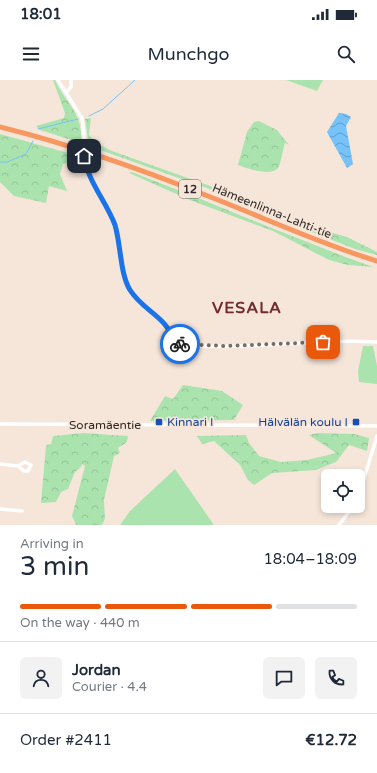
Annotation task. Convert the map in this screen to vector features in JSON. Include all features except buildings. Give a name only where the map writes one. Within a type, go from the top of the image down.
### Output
[{"type":"highway","name":"Hämeenlinna-Lahti-tie","points":[[0,127],[66,145],[134,167],[304,235],[377,261]]},
{"type":"street","points":[[58,80],[82,118],[85,144]]},
{"type":"street","points":[[66,93],[71,87],[71,80]]},
{"type":"street","points":[[84,156],[89,173],[115,226],[129,289],[140,302],[162,320],[171,332],[175,343],[184,345],[225,346],[354,341],[377,342]]},
{"type":"street","name":"Soramäentie","points":[[0,424],[377,426]]},
{"type":"street","points":[[365,477],[377,442],[377,426]]},
{"type":"street","points":[[0,464],[18,466]]},
{"type":"street","points":[[0,509],[22,511]]},
{"type":"street","points":[[346,525],[340,524],[348,513]]},
{"type":"green space","points":[[53,80],[55,80],[77,116],[81,132],[81,143],[40,130],[36,126],[64,118],[65,113]]},
{"type":"green space","points":[[286,80],[323,80],[317,91]]},
{"type":"green space","points":[[91,118],[89,135],[98,144],[112,151],[244,198],[280,216],[277,219],[215,191],[89,146],[85,119]]},
{"type":"green space","points":[[259,121],[277,130],[289,145],[285,143],[279,166],[275,171],[264,172],[238,165],[247,132],[254,122]]},
{"type":"green space","points":[[0,134],[79,156],[81,160],[63,164],[60,174],[67,191],[49,186],[46,203],[14,196],[0,182]]},
{"type":"green space","points":[[132,172],[373,267],[348,265],[329,260],[273,231],[190,200],[129,173]]},
{"type":"green space","points":[[295,222],[347,237],[377,252],[377,255],[355,249],[294,225]]},
{"type":"green space","points":[[363,346],[373,346],[377,366],[377,384],[359,382],[358,371]]},
{"type":"green space","points":[[183,385],[222,391],[243,405],[234,420],[150,421],[165,396],[173,399]]},
{"type":"green space","points":[[83,433],[128,436],[127,442],[118,448],[120,453],[114,456],[104,500],[105,519],[102,525],[76,525],[72,516],[85,466],[82,464],[81,467],[75,472],[68,489],[61,492],[56,502],[41,503],[46,445],[51,444],[53,436]]},
{"type":"green space","points":[[318,433],[354,434],[369,438],[367,451],[349,445],[336,462],[316,470],[272,473],[254,485],[248,480],[240,465],[214,441],[202,444],[197,436],[246,435],[249,443],[259,456],[281,462],[307,460],[336,453],[309,435]]},
{"type":"green space","points":[[175,469],[214,525],[120,525],[130,511]]},
{"type":"water","points":[[339,113],[346,114],[351,117],[346,126],[353,164],[347,168],[327,132]]},
{"type":"waterway","points":[[89,116],[103,109],[135,80]]},
{"type":"waterway","points":[[38,129],[78,119]]},
{"type":"waterway","points":[[0,162],[7,162],[26,154],[33,141]]},
{"type":"tunnel","points":[[84,156],[85,144]]},
{"type":"way so far","points":[[180,344],[225,346],[323,342]]},
{"type":"place","name":"Kinnari I","points":[[159,422]]},
{"type":"place","name":"Hälvälän koulu I","points":[[356,422]]},
{"type":"district","name":"VESALA","points":[[247,308]]},
{"type":"route","points":[[84,156],[89,173],[115,226],[129,289],[140,302],[162,320],[171,332],[175,343],[180,344]]}]
